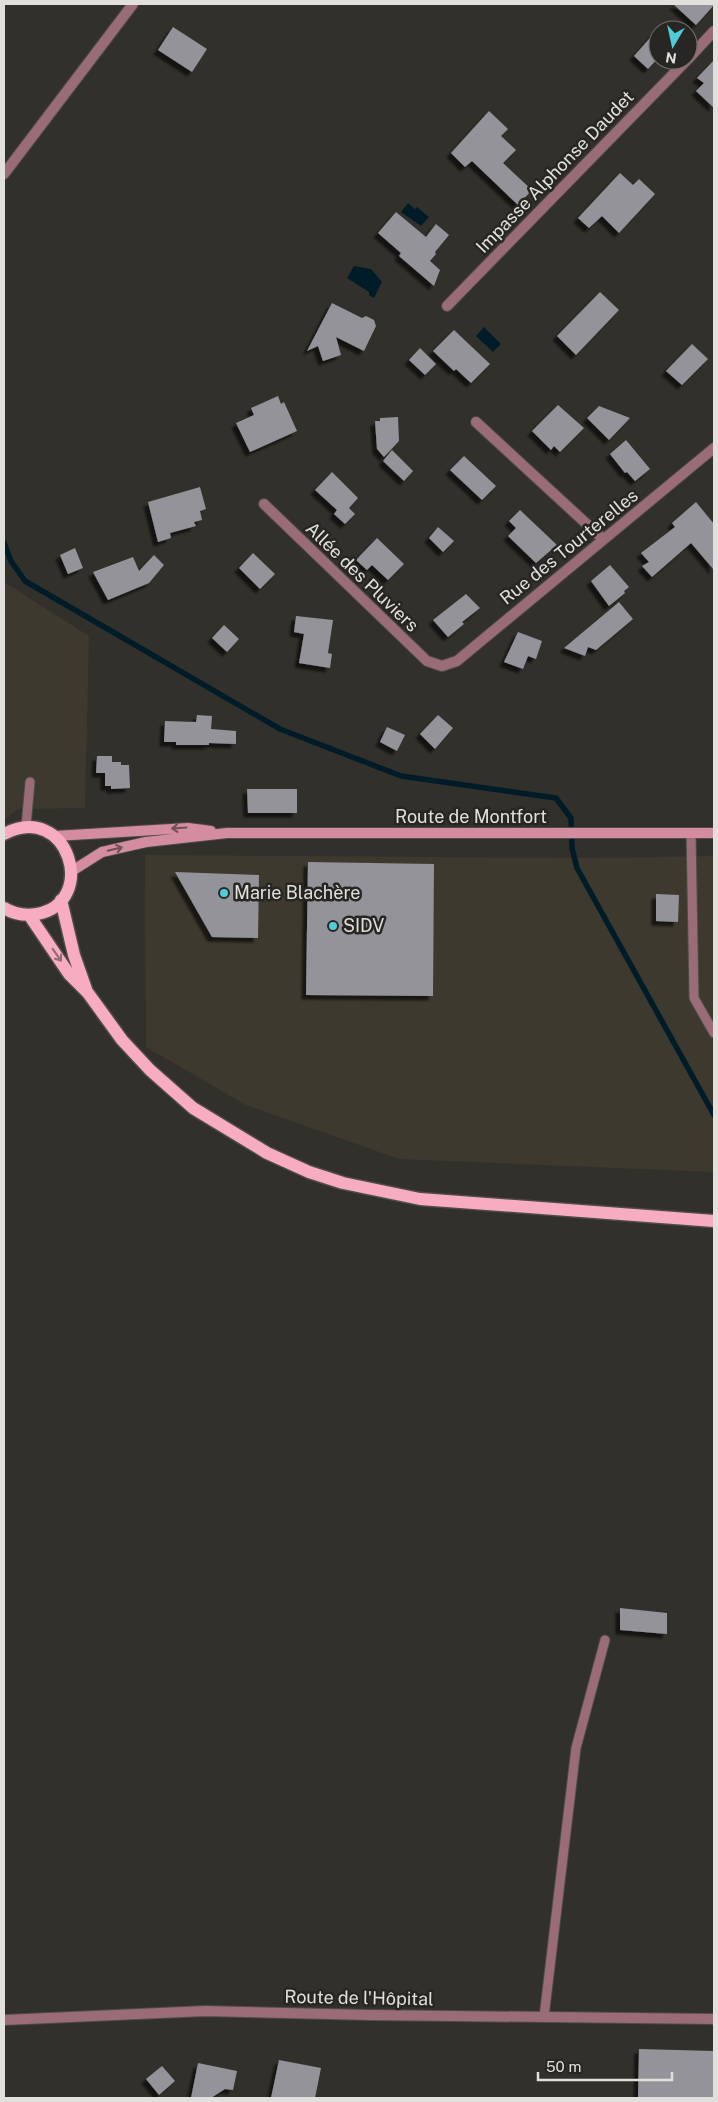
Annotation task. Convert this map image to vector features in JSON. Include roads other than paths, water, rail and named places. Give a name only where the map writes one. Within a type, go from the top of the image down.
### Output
[{"type":"main road","points":[[4,834],[13,829],[26,826],[46,830],[64,846],[70,858],[72,871],[71,882],[61,900],[52,908],[41,913],[29,915],[18,914],[4,908]]},
{"type":"main road","name":"Route de Montfort","points":[[55,836],[188,828],[227,833]]},
{"type":"main road","name":"Route de Montfort","points":[[72,871],[102,852],[146,842],[227,833],[714,833]]},
{"type":"main road","points":[[61,900],[72,946],[88,994]]},
{"type":"main road","points":[[29,915],[69,974],[88,994],[122,1040],[150,1070],[192,1108],[267,1153],[309,1172],[343,1183],[420,1199],[714,1221]]},
{"type":"street","points":[[4,174],[133,4]]},
{"type":"street","name":"Impasse Alphonse Daudet","points":[[698,48],[714,32]]},
{"type":"street","name":"Impasse Alphonse Daudet","points":[[447,306],[676,70]]},
{"type":"street","points":[[476,422],[603,539]]},
{"type":"street","name":"Rue des Tourterelles","points":[[442,666],[457,661],[714,448]]},
{"type":"street","name":"Allée des Pluviers","points":[[264,504],[427,661],[442,666]]},
{"type":"street","name":"Route de l'Hôpital","points":[[4,2020],[205,2010],[714,2019]]},
{"type":"lane","points":[[26,826],[30,782]]},
{"type":"lane","points":[[691,833],[694,998],[714,1033]]},
{"type":"lane","points":[[544,2016],[576,1748],[605,1640]]},
{"type":"water","points":[[408,203],[415,209],[417,207],[429,217],[421,226],[401,212]]},
{"type":"water","points":[[354,266],[371,269],[382,282],[374,298],[369,295],[369,292],[347,278]]},
{"type":"water","points":[[484,327],[501,344],[493,352],[476,336]]},
{"type":"waterway","points":[[4,543],[11,561],[25,581],[280,729],[401,776],[556,798],[571,818],[572,848],[577,868],[714,1115]]},
{"type":"place","name":"Marie Blachère","points":[[224,893]]},
{"type":"place","name":"SIDV","points":[[333,926]]}]
